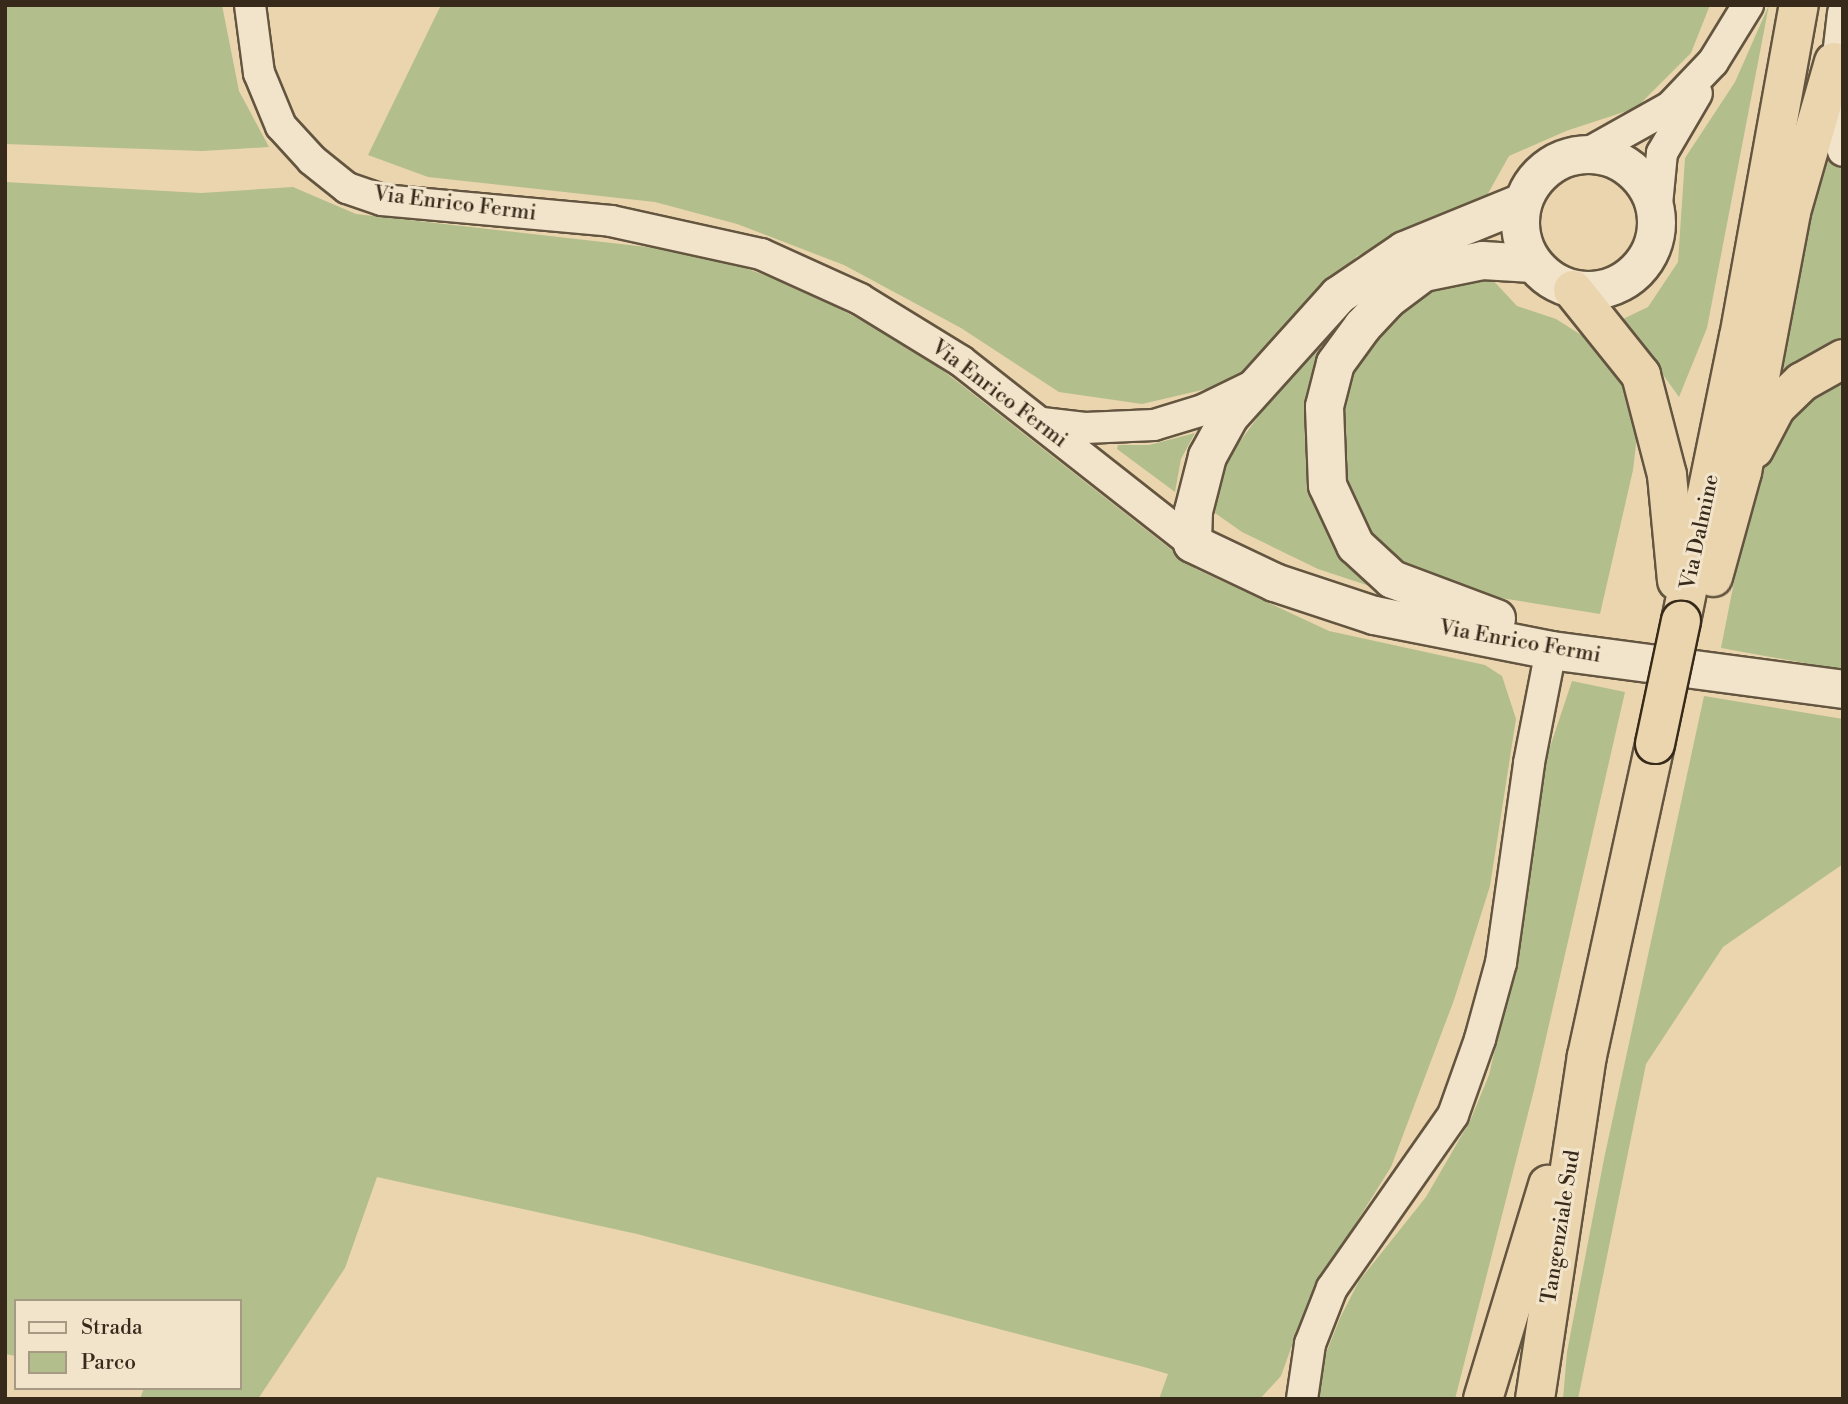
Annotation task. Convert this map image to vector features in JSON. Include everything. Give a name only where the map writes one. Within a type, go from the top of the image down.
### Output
[{"type":"highway","name":"Via Dalmine","points":[[1587,1056],[1739,337],[1799,5]]},
{"type":"highway","points":[[1681,621],[1717,571],[1742,472],[1791,212],[1834,62]]},
{"type":"highway","points":[[1573,290],[1641,375],[1667,475],[1681,621]]},
{"type":"highway","points":[[1742,472],[1776,407],[1802,382],[1843,359]]},
{"type":"highway","points":[[1483,1399],[1587,1056]]},
{"type":"highway","name":"Tangenziale Sud","points":[[1535,1399],[1587,1056]]},
{"type":"street","name":"Via Enrico Fermi","points":[[250,5],[259,73],[281,126],[312,160],[347,188],[382,200],[611,221],[761,254],[860,299],[961,361],[1192,543],[1274,582],[1374,615],[1551,650],[1843,689]]},
{"type":"street","points":[[1713,62],[1670,107],[1586,154],[1546,167],[1522,202],[1519,223],[1532,263],[1550,280],[1573,290],[1605,288],[1634,273],[1655,237],[1661,153],[1748,5]]},
{"type":"street","points":[[1843,13],[1834,62],[1832,106],[1843,151]]},
{"type":"street","points":[[1586,154],[1625,165],[1640,178],[1656,215]]},
{"type":"street","points":[[1192,543],[1193,511],[1207,456],[1229,416],[1338,295],[1372,269],[1404,250],[1522,202]]},
{"type":"street","points":[[1302,1399],[1310,1344],[1332,1288],[1453,1115],[1480,1040],[1501,963],[1528,763],[1551,650],[1492,616],[1439,601],[1392,579],[1355,545],[1337,513],[1327,485],[1322,444],[1324,406],[1335,363],[1387,299],[1423,272],[1482,260],[1532,263]]},
{"type":"street","points":[[1041,423],[1085,428],[1154,425],[1203,410],[1263,380]]},
{"type":"green space","points":[[5,5],[222,5],[239,91],[269,147],[202,151],[5,144]]},
{"type":"green space","points":[[441,5],[1710,5],[1691,53],[1636,108],[1566,131],[1509,156],[1481,206],[1357,256],[1249,372],[1219,386],[1142,404],[1059,392],[961,328],[844,265],[737,224],[655,202],[428,177],[368,155]]},
{"type":"green space","points":[[1769,5],[1707,328],[1679,397],[1623,319],[1648,307],[1678,262],[1685,158],[1735,82]]},
{"type":"green space","points":[[1829,137],[1843,172],[1843,343],[1771,392]]},
{"type":"green space","points":[[5,182],[201,193],[293,187],[356,214],[691,252],[748,269],[801,289],[913,347],[1196,569],[1329,631],[1485,665],[1502,676],[1516,719],[1490,886],[1454,1000],[1391,1167],[1309,1298],[1281,1376],[1260,1399],[1159,1399],[1168,1374],[1144,1367],[637,1234],[377,1177],[345,1268],[258,1399],[140,1399],[143,1390],[242,1390],[242,1299],[14,1299],[14,1356],[5,1354]]},
{"type":"green space","points":[[1489,276],[1517,306],[1556,319],[1597,345],[1633,389],[1639,419],[1633,470],[1600,614],[1463,592],[1422,575],[1374,538],[1342,483],[1337,401],[1372,328],[1437,284]]},
{"type":"green space","points":[[1316,338],[1324,357],[1308,429],[1394,594],[1318,569],[1242,532],[1215,513],[1218,480],[1230,455]]},
{"type":"green space","points":[[1843,368],[1843,670],[1721,648],[1759,456],[1773,425]]},
{"type":"green space","points":[[1195,433],[1181,459],[1175,492],[1117,449],[1118,445],[1149,445]]},
{"type":"green space","points":[[1572,681],[1625,692],[1534,1090],[1455,1399],[1319,1399],[1323,1361],[1340,1318],[1359,1281],[1426,1197],[1470,1121],[1489,1075],[1523,926],[1542,771]]},
{"type":"green space","points":[[1704,696],[1843,719],[1843,864],[1723,947],[1646,1064],[1578,1399],[1563,1399],[1567,1352],[1604,1159]]}]
